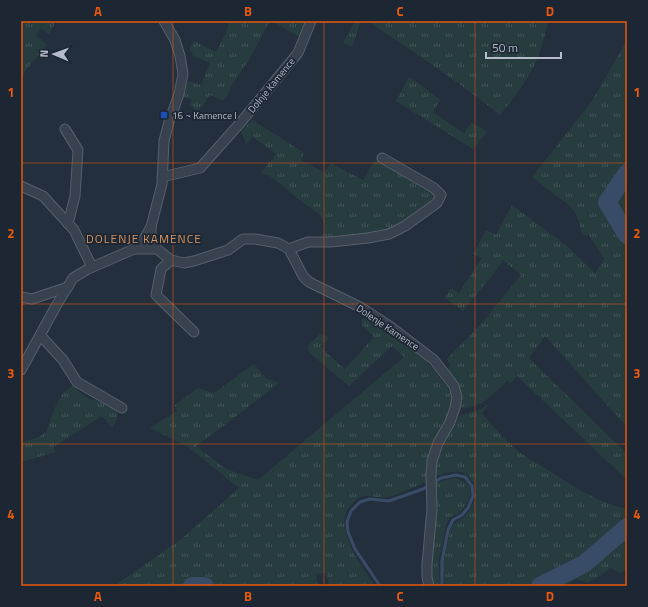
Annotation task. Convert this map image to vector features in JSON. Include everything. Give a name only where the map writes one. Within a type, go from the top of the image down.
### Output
[{"type":"street","points":[[164,21],[176,40],[182,74],[179,94],[164,141],[162,184],[151,227],[151,238],[157,249],[171,260],[184,263],[194,261],[228,250],[243,239],[255,239],[278,243],[289,249],[308,242],[330,242],[389,234],[405,226],[437,203],[441,196],[434,188],[382,158]]},
{"type":"street","name":"Dolnje Kamence","points":[[162,177],[200,168],[241,122],[298,53],[311,21]]},
{"type":"street","points":[[65,129],[78,150],[75,196],[68,224]]},
{"type":"street","points":[[21,186],[43,196],[74,230],[92,267]]},
{"type":"street","points":[[21,370],[73,278],[92,267],[134,249],[144,239],[151,227]]},
{"type":"street","points":[[134,249],[157,249]]},
{"type":"street","name":"Dolenje Kamence","points":[[289,249],[303,276],[309,282],[362,308],[391,327],[434,360],[454,386],[457,397],[456,408],[438,443],[432,460],[432,509],[427,564],[429,586]]},
{"type":"street","points":[[171,260],[161,270],[156,295],[194,332]]},
{"type":"street","points":[[21,297],[32,299],[68,287]]},
{"type":"street","points":[[40,335],[63,360],[77,382],[122,408]]},
{"type":"green space","points":[[21,21],[50,21],[55,24],[49,34],[41,28],[36,35],[47,45],[26,70],[21,79]]},
{"type":"green space","points":[[229,21],[270,21],[227,96],[223,101],[210,95],[198,112],[189,105],[192,100],[183,97],[188,81],[201,85],[210,63],[193,56],[190,48],[194,41],[216,52],[226,33]]},
{"type":"green space","points":[[272,21],[308,21],[300,37]]},
{"type":"green space","points":[[355,21],[361,21],[352,47],[343,43]]},
{"type":"green space","points":[[367,21],[548,21],[539,55],[534,66],[523,85],[500,115],[451,78]]},
{"type":"green space","points":[[627,40],[627,219],[624,224],[627,226],[627,427],[545,336],[529,358],[627,454],[627,480],[517,376],[510,384],[508,380],[482,403],[469,408],[461,408],[461,398],[447,372],[450,365],[447,359],[480,325],[521,275],[503,260],[463,311],[445,298],[451,288],[459,293],[482,258],[473,254],[486,230],[496,235],[512,205],[567,246],[595,273],[604,259],[589,235],[585,235],[581,231],[576,214],[568,204],[532,177],[592,101]]},
{"type":"green space","points":[[409,77],[440,100],[433,112],[464,133],[472,122],[487,132],[473,149],[396,101]]},
{"type":"green space","points":[[253,120],[304,153],[301,160],[324,172],[331,163],[363,180],[374,161],[380,161],[434,192],[436,200],[426,208],[387,232],[368,236],[320,239],[325,231],[325,226],[319,214],[270,176],[261,173],[276,154],[253,137],[246,144],[241,131]]},
{"type":"green space","points":[[365,316],[418,353],[433,369],[446,386],[452,397],[449,413],[436,438],[428,481],[393,496],[369,496],[358,498],[351,505],[346,514],[344,524],[346,535],[351,547],[363,569],[376,586],[324,586],[329,585],[326,573],[316,574],[318,586],[219,586],[194,583],[185,586],[114,586],[180,540],[239,488],[187,446],[150,428],[177,411],[175,405],[198,388],[214,393],[254,364],[267,379],[279,383],[196,446],[226,469],[258,480],[404,357],[392,346],[349,386],[311,354],[307,347],[321,333],[329,338],[321,346],[345,369],[374,337],[362,325],[362,320]]},
{"type":"green space","points":[[73,385],[87,398],[113,406],[118,414],[112,428],[102,416],[53,447],[56,452],[21,462],[21,442],[39,437],[46,432],[55,408],[63,393]]},
{"type":"green space","points":[[488,405],[482,413],[507,441],[526,457],[583,492],[605,502],[627,509],[627,567],[621,573],[610,568],[588,583],[575,579],[567,586],[445,586],[443,564],[450,531],[455,523],[469,512],[474,501],[475,490],[471,479],[467,475],[460,472],[451,472],[435,477],[437,462],[443,444],[459,416],[481,409]]},
{"type":"green space","points":[[455,478],[463,481],[469,486],[470,496],[464,508],[459,513],[450,517],[446,525],[438,563],[440,586],[430,586],[435,483]]},
{"type":"waterway","points":[[627,173],[607,202],[627,235]]},
{"type":"waterway","points":[[380,586],[355,549],[348,532],[347,522],[351,511],[360,502],[370,499],[389,501],[423,489],[441,478],[456,475],[465,477],[472,486],[473,496],[468,508],[462,515],[453,520],[448,530],[442,561],[443,586]]},
{"type":"waterway","points":[[540,586],[584,564],[627,527]]},
{"type":"waterway","points":[[192,586],[205,586]]},
{"type":"place","name":"16 ~ Kamence I","points":[[164,115]]},
{"type":"district","name":"DOLENJE KAMENCE","points":[[144,239]]}]
